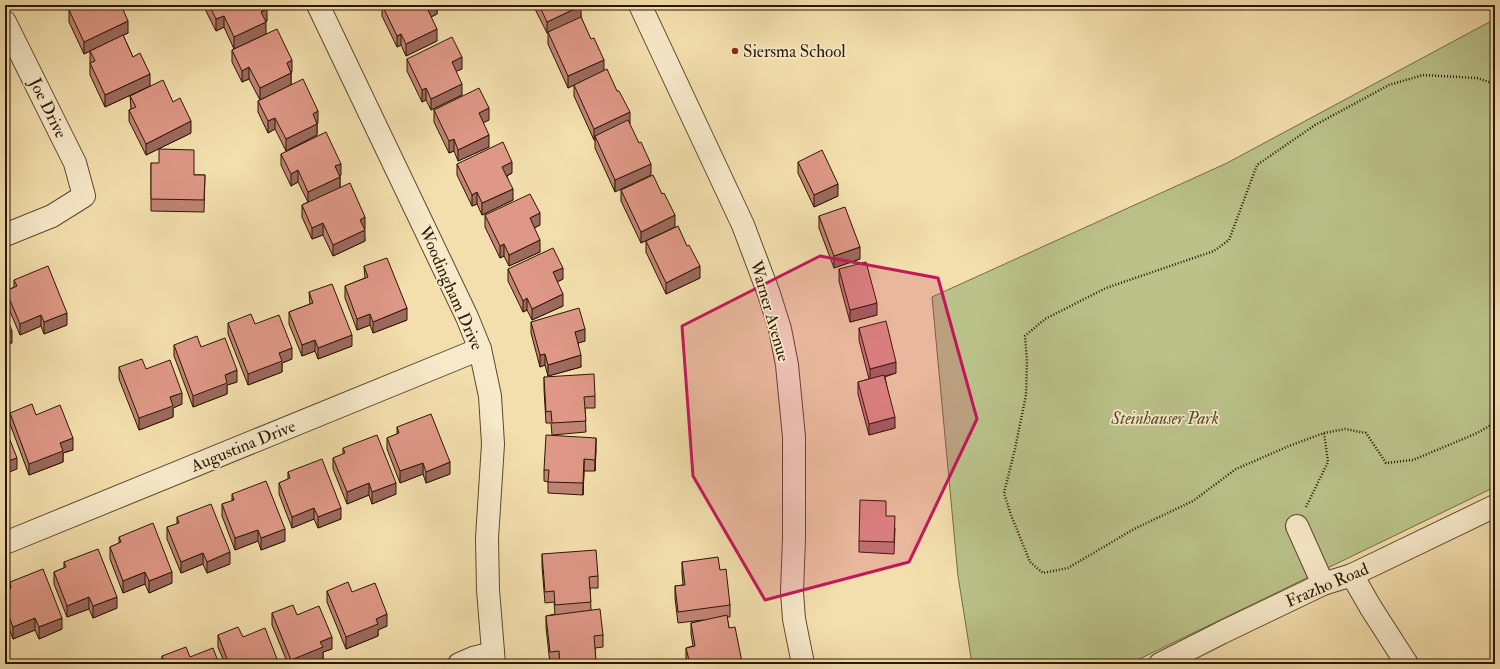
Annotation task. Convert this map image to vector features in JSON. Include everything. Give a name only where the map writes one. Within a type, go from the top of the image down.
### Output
[{"type":"street","name":"Woodingham Drive","points":[[318,5],[467,317],[480,349],[490,396],[492,444],[487,538],[488,590],[493,659]]},
{"type":"street","name":"Warner Avenue","points":[[640,5],[743,225],[769,294],[780,329],[787,365],[794,437],[794,538],[792,592],[794,619],[803,664]]},
{"type":"street","name":"Joe Drive","points":[[5,22],[75,163],[84,196],[52,216],[5,235]]},
{"type":"street","name":"Augustina Drive","points":[[5,543],[480,349]]},
{"type":"street","name":"Frazho Road","points":[[1166,663],[1221,633],[1323,584],[1352,575],[1495,506]]},
{"type":"street","points":[[1297,526],[1323,584]]},
{"type":"street","points":[[1352,575],[1407,664]]},
{"type":"street","points":[[459,664],[473,658],[493,659]]},
{"type":"path","points":[[1495,84],[1477,78],[1423,75],[1389,85],[1315,125],[1257,165],[1229,240],[1214,251],[1106,288],[1045,319],[1025,336],[1027,361],[1026,395],[1015,450],[1004,493],[1011,515],[1030,562],[1043,574],[1068,568],[1134,529],[1193,501],[1236,470],[1289,446],[1324,433],[1345,428],[1366,434],[1386,463],[1413,460],[1475,434],[1495,423]]},
{"type":"path","points":[[1297,526],[1328,462],[1324,433]]},
{"type":"highlighted area","points":[[820,256],[938,278],[977,419],[909,562],[765,600],[693,476],[682,326]]},
{"type":"green space","name":"Steinhauser Park","points":[[1495,19],[1495,487],[1129,664],[972,664],[958,576],[932,297],[1227,163]]},
{"type":"building","points":[[72,5],[121,5],[128,21],[84,42],[69,10],[74,8]]},
{"type":"building","points":[[209,5],[265,5],[267,9],[261,12],[266,22],[234,37],[224,16],[216,19]]},
{"type":"building","points":[[382,5],[432,5],[427,8],[437,29],[406,44],[401,34],[397,36]]},
{"type":"building","points":[[539,5],[580,5],[581,6],[547,22]]},
{"type":"building","points":[[581,17],[591,39],[594,38],[604,60],[568,76],[548,32]]},
{"type":"building","points":[[277,29],[292,60],[287,63],[291,73],[260,88],[249,67],[242,71],[232,50]]},
{"type":"building","points":[[123,35],[133,57],[140,53],[150,74],[105,95],[90,63],[95,61],[90,51]]},
{"type":"building","points":[[452,37],[462,57],[452,62],[462,84],[431,99],[426,88],[422,90],[407,59]]},
{"type":"building","points":[[607,69],[617,91],[619,91],[630,112],[594,129],[574,85]]},
{"type":"building","points":[[303,79],[318,111],[313,114],[317,124],[286,139],[275,118],[268,121],[258,101]]},
{"type":"building","points":[[163,80],[173,102],[180,98],[191,121],[146,144],[129,110],[136,107],[130,96]]},
{"type":"building","points":[[479,88],[489,108],[479,113],[489,135],[458,150],[454,139],[449,141],[434,110]]},
{"type":"building","points":[[628,120],[639,143],[641,142],[651,164],[615,180],[595,136]]},
{"type":"building","points":[[326,132],[341,164],[335,166],[340,177],[308,192],[298,170],[291,174],[281,154]]},
{"type":"building","points":[[503,142],[512,162],[502,167],[513,189],[482,203],[477,192],[472,195],[457,164]]},
{"type":"building","points":[[159,149],[194,150],[194,175],[205,175],[204,200],[151,199],[151,163],[159,163]]},
{"type":"building","points":[[822,150],[838,184],[814,195],[798,162]]},
{"type":"building","points":[[653,175],[662,194],[664,193],[675,215],[641,232],[621,190]]},
{"type":"building","points":[[350,183],[365,217],[360,220],[365,230],[333,245],[323,223],[312,228],[302,205]]},
{"type":"building","points":[[530,194],[540,213],[530,218],[540,240],[509,255],[504,244],[500,246],[485,215]]},
{"type":"building","points":[[845,207],[860,247],[834,256],[819,216]]},
{"type":"building","points":[[678,226],[687,246],[689,245],[700,266],[666,283],[646,241]]},
{"type":"building","points":[[553,248],[563,268],[553,272],[563,294],[532,309],[527,298],[523,301],[508,269]]},
{"type":"building","points":[[387,258],[407,308],[373,322],[370,314],[357,319],[345,286],[368,277],[364,266]]},
{"type":"building","points":[[866,262],[877,303],[850,310],[839,269]]},
{"type":"building","points":[[48,266],[67,313],[44,322],[41,315],[20,324],[6,291],[17,286],[14,280]]},
{"type":"building","points":[[332,284],[352,335],[318,348],[315,340],[302,345],[289,312],[313,303],[309,292]]},
{"type":"building","points":[[579,308],[585,329],[575,332],[581,355],[548,365],[545,354],[540,355],[531,322]]},
{"type":"building","points":[[5,313],[12,331],[5,334]]},
{"type":"building","points":[[251,314],[255,324],[279,315],[292,348],[279,353],[282,361],[248,374],[228,323]]},
{"type":"building","points":[[886,321],[896,362],[870,369],[859,328]]},
{"type":"building","points":[[197,336],[201,347],[225,338],[237,370],[225,375],[227,383],[193,396],[174,345]]},
{"type":"building","points":[[142,359],[146,369],[170,360],[182,393],[170,397],[173,406],[139,418],[119,367]]},
{"type":"building","points":[[594,374],[595,396],[584,397],[586,421],[552,423],[551,411],[546,412],[544,377]]},
{"type":"building","points":[[884,375],[895,417],[869,424],[858,382]]},
{"type":"building","points":[[32,404],[36,415],[60,405],[73,438],[60,443],[63,451],[29,464],[10,413]]},
{"type":"building","points":[[431,414],[450,462],[426,472],[423,463],[400,471],[387,438],[399,433],[397,427]]},
{"type":"building","points":[[5,427],[17,458],[5,462]]},
{"type":"building","points":[[377,435],[396,483],[372,492],[369,483],[347,492],[333,458],[345,453],[343,448]]},
{"type":"building","points":[[546,435],[596,438],[595,460],[584,459],[583,483],[548,482],[549,470],[544,470]]},
{"type":"building","points":[[322,459],[341,508],[318,517],[314,508],[292,517],[279,483],[290,478],[288,472]]},
{"type":"building","points":[[266,481],[285,529],[261,538],[258,530],[235,538],[222,504],[234,500],[232,494]]},
{"type":"building","points":[[860,500],[886,501],[886,516],[895,516],[894,542],[859,541]]},
{"type":"building","points":[[211,504],[230,552],[207,562],[203,553],[181,562],[167,527],[179,523],[177,517]]},
{"type":"building","points":[[153,523],[172,572],[149,581],[145,572],[123,581],[110,547],[121,542],[119,537]]},
{"type":"building","points":[[98,549],[117,597],[93,606],[89,597],[67,606],[54,572],[66,567],[64,562]]},
{"type":"building","points":[[596,550],[598,576],[589,577],[591,602],[555,605],[554,591],[545,592],[542,554]]},
{"type":"building","points":[[718,557],[720,570],[726,569],[730,605],[678,612],[675,586],[685,585],[682,562]]},
{"type":"building","points":[[43,569],[62,618],[39,627],[35,618],[13,627],[5,606],[5,591],[11,588],[10,582]]},
{"type":"building","points":[[348,582],[352,592],[375,583],[387,614],[376,619],[378,624],[346,637],[327,591]]},
{"type":"building","points":[[293,605],[297,615],[319,606],[332,637],[320,642],[323,647],[291,660],[272,613]]},
{"type":"building","points":[[600,609],[603,635],[594,636],[596,661],[560,664],[559,651],[550,652],[546,616]]},
{"type":"building","points":[[727,615],[729,628],[735,627],[742,662],[733,664],[690,664],[686,648],[695,646],[691,623]]},
{"type":"building","points":[[238,627],[243,637],[265,628],[277,659],[266,663],[267,664],[229,664],[218,635]]},
{"type":"building","points":[[186,647],[190,657],[213,648],[219,664],[166,664],[162,656]]},
{"type":"place","name":"Siersma School","points":[[735,51]]}]
